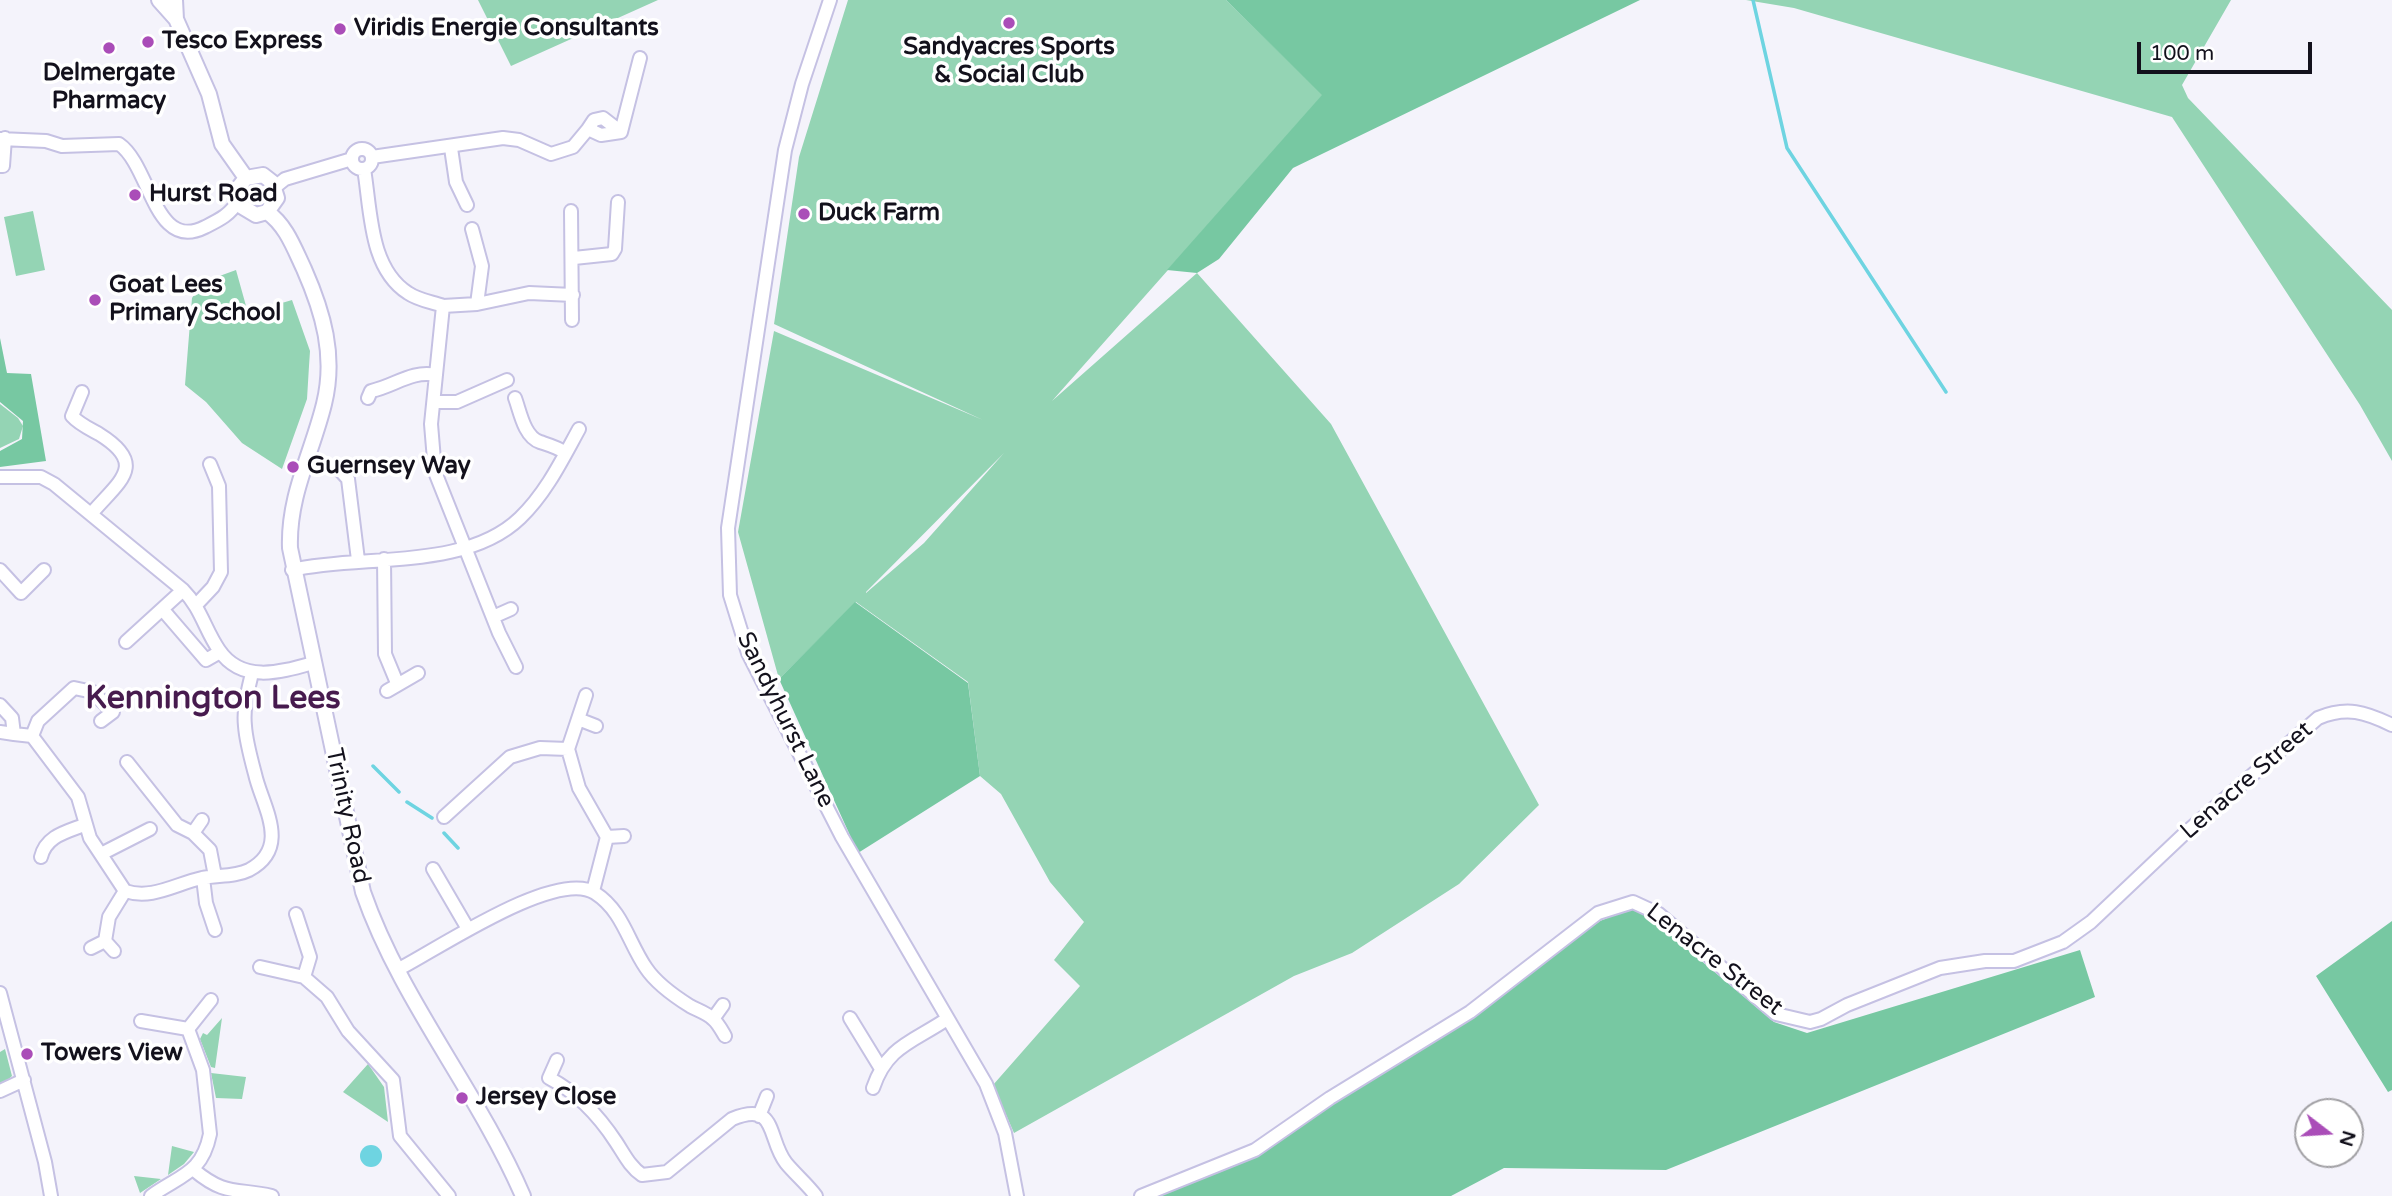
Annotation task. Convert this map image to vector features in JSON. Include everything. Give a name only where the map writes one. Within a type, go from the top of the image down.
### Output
[{"type":"main road","points":[[159,0],[176,19],[209,94],[222,144],[246,178]]},
{"type":"main road","points":[[175,0],[176,19]]},
{"type":"main road","points":[[263,175],[275,187],[277,198],[267,212],[250,214],[238,201],[238,188],[246,178],[263,175]]},
{"type":"main road","name":"Trinity Road","points":[[267,212],[280,221],[316,297],[326,325],[330,365],[324,404],[293,501],[289,525],[292,570],[363,892],[375,927],[397,970],[492,1133],[523,1196]]},
{"type":"street","name":"Sandyhurst Lane","points":[[830,0],[805,73],[785,149],[729,518],[728,580],[748,653],[774,706],[842,837],[979,1071],[999,1115],[1017,1196]]},
{"type":"street","points":[[275,187],[285,179],[352,159],[357,150],[363,149],[372,157],[451,148],[506,138],[519,140],[551,154],[573,147],[588,129],[601,135],[621,132],[640,58]]},
{"type":"street","points":[[0,166],[3,166],[2,139],[46,141],[62,146],[119,144],[135,162],[169,226],[179,233],[194,233],[232,212],[238,201]]},
{"type":"street","points":[[451,148],[456,182],[467,205]]},
{"type":"street","points":[[364,169],[372,163],[372,157]]},
{"type":"street","points":[[352,159],[356,167],[364,169]]},
{"type":"street","points":[[364,169],[378,255],[387,273],[410,294],[443,306],[477,304],[529,293],[573,295]]},
{"type":"street","points":[[573,258],[612,256],[615,249],[618,202]]},
{"type":"street","points":[[571,211],[572,320]]},
{"type":"street","points":[[471,229],[482,266],[477,304]]},
{"type":"street","points":[[443,306],[433,402],[431,446],[435,472],[464,548],[516,667]]},
{"type":"street","points":[[368,398],[371,391],[399,379],[418,373],[436,375]]},
{"type":"street","points":[[433,402],[457,402],[507,380]]},
{"type":"street","points":[[82,392],[72,416],[120,447],[127,462],[124,476],[91,514]]},
{"type":"street","points":[[515,398],[528,433],[540,442],[546,442],[566,453]]},
{"type":"street","points":[[292,570],[326,562],[384,559],[464,548],[498,533],[519,519],[542,493],[579,429]]},
{"type":"street","points":[[197,604],[213,587],[220,572],[219,486],[210,464]]},
{"type":"street","points":[[337,467],[348,479],[358,560]]},
{"type":"street","points":[[0,477],[48,479],[183,590],[197,604],[220,652],[236,667],[264,674],[313,663]]},
{"type":"street","points":[[384,559],[385,654],[392,687],[418,673]]},
{"type":"street","points":[[0,570],[21,593],[44,569]]},
{"type":"street","points":[[126,642],[183,590]]},
{"type":"street","points":[[493,617],[511,609]]},
{"type":"street","points":[[163,610],[206,660],[220,652]]},
{"type":"street","points":[[0,732],[32,736],[78,797],[85,825],[125,891],[146,896],[180,883],[209,877],[233,876],[250,870],[272,844],[272,823],[255,774],[245,728],[252,673]]},
{"type":"street","points":[[32,736],[38,721],[74,688],[93,692],[113,712],[101,721]]},
{"type":"street","points":[[586,695],[568,749],[579,789],[607,837],[593,891]]},
{"type":"street","points":[[0,705],[12,718],[14,734]]},
{"type":"street","name":"Lenacre Street","points":[[1141,1196],[1255,1150],[1330,1098],[1470,1012],[1580,926],[1621,903],[1643,904],[1659,914],[1776,1014],[1810,1022],[1940,968],[1985,961],[2014,961],[2063,942],[2101,913],[2183,835],[2318,719],[2346,709],[2360,711],[2392,725]]},
{"type":"street","points":[[578,719],[596,726]]},
{"type":"street","points":[[444,817],[510,757],[540,748],[568,749]]},
{"type":"street","points":[[127,762],[149,786],[177,825],[210,850],[206,903],[215,930]]},
{"type":"street","points":[[192,834],[202,820]]},
{"type":"street","points":[[41,857],[43,848],[57,835],[85,825]]},
{"type":"street","points":[[101,854],[150,829]]},
{"type":"street","points":[[607,837],[624,836]]},
{"type":"street","points":[[433,869],[468,929]]},
{"type":"street","points":[[397,970],[468,929],[548,893],[569,887],[593,891],[617,915],[646,968],[667,990],[713,1019],[725,1036]]},
{"type":"street","points":[[91,948],[109,946],[109,917],[125,891]]},
{"type":"street","points":[[296,914],[310,957],[304,977]]},
{"type":"street","points":[[260,967],[304,977],[327,998],[348,1031],[388,1073],[396,1089],[400,1136],[449,1196]]},
{"type":"street","points":[[0,993],[51,1196]]},
{"type":"street","points":[[188,1029],[211,1000]]},
{"type":"street","points":[[713,1019],[723,1005]]},
{"type":"street","points":[[850,1018],[880,1067]]},
{"type":"street","points":[[873,1088],[880,1067],[894,1052],[947,1019]]},
{"type":"street","points":[[141,1021],[188,1029]]},
{"type":"street","points":[[151,1196],[194,1170],[202,1159],[210,1134],[203,1070],[188,1029]]},
{"type":"street","points":[[557,1060],[549,1078],[573,1094],[598,1118],[634,1170],[642,1175],[659,1176],[667,1172],[732,1119],[743,1115],[759,1116],[772,1124],[785,1162],[816,1196]]},
{"type":"street","points":[[0,1091],[24,1080]]},
{"type":"street","points":[[759,1116],[767,1096]]},
{"type":"street","points":[[194,1170],[210,1184],[226,1190],[272,1196]]},
{"type":"green space","points":[[478,0],[658,0],[511,66]]},
{"type":"green space","points":[[848,0],[1226,0],[1323,95],[1052,401],[1197,273],[1331,424],[1539,805],[1459,884],[1352,953],[1294,976],[1014,1133],[993,1085],[1080,986],[1054,960],[1084,922],[1050,882],[1001,794],[980,776],[968,682],[856,602],[779,679],[738,532],[774,331],[983,420],[774,324],[799,157]],"holes":[[[1004,453],[924,543],[866,593]]]},
{"type":"green space","points":[[1226,0],[1640,0],[1293,168],[1219,259],[1197,273],[1167,270],[1322,95]]},
{"type":"green space","points":[[1746,0],[2231,0],[2182,85],[2188,98],[2392,310],[2392,461],[2360,405],[2172,117],[1794,8]]},
{"type":"green space","points":[[33,211],[45,270],[16,276],[4,217]]},
{"type":"green space","points":[[236,270],[248,313],[292,300],[310,351],[307,399],[282,469],[242,443],[206,402],[185,385],[192,298],[203,282]]},
{"type":"green space","points":[[0,338],[7,373],[31,374],[46,461],[0,467],[0,451],[22,439],[23,421],[0,402]]},
{"type":"green space","points":[[0,404],[18,418],[23,426],[19,439],[0,448]]},
{"type":"green space","points":[[855,602],[968,683],[980,776],[858,853],[779,679]]},
{"type":"green space","points":[[1636,906],[1774,1022],[1807,1033],[2080,950],[2095,997],[1666,1170],[1504,1168],[1451,1196],[1151,1196],[1258,1153],[1333,1099],[1600,921]]},
{"type":"green space","points":[[2392,921],[2392,1090],[2388,1092],[2316,976]]},
{"type":"green space","points":[[222,1018],[215,1068],[211,1067],[200,1039],[203,1033],[207,1035]]},
{"type":"green space","points":[[5,1049],[12,1076],[0,1087],[0,1052]]},
{"type":"green space","points":[[368,1064],[384,1087],[388,1122],[343,1092]]},
{"type":"green space","points":[[211,1073],[246,1077],[242,1099],[216,1098]]},
{"type":"green space","points":[[172,1146],[194,1152],[184,1164],[168,1175]]},
{"type":"green space","points":[[134,1176],[161,1179],[140,1193]]},
{"type":"water","points":[[371,1145],[379,1148],[382,1156],[379,1164],[371,1167],[363,1164],[360,1156],[363,1148]]},
{"type":"waterway","points":[[1753,0],[1787,148],[1946,392]]},
{"type":"waterway","points":[[373,766],[399,792]]},
{"type":"waterway","points":[[407,802],[432,818]]},
{"type":"waterway","points":[[444,833],[458,848]]},
{"type":"place","name":"Sandyacres Sports & Social Club","points":[[1009,23]]},
{"type":"place","name":"Viridis Energie Consultants","points":[[340,29]]},
{"type":"place","name":"Tesco Express","points":[[148,42]]},
{"type":"place","name":"Delmergate Pharmacy","points":[[109,48]]},
{"type":"place","name":"Hurst Road","points":[[135,195]]},
{"type":"place","name":"Duck Farm","points":[[804,214]]},
{"type":"place","name":"Goat Lees Primary School","points":[[95,300]]},
{"type":"place","name":"Guernsey Way","points":[[293,467]]},
{"type":"place","name":"Towers View","points":[[27,1054]]},
{"type":"place","name":"Jersey Close","points":[[462,1098]]},
{"type":"district","name":"Kennington Lees","points":[[213,700]]}]
